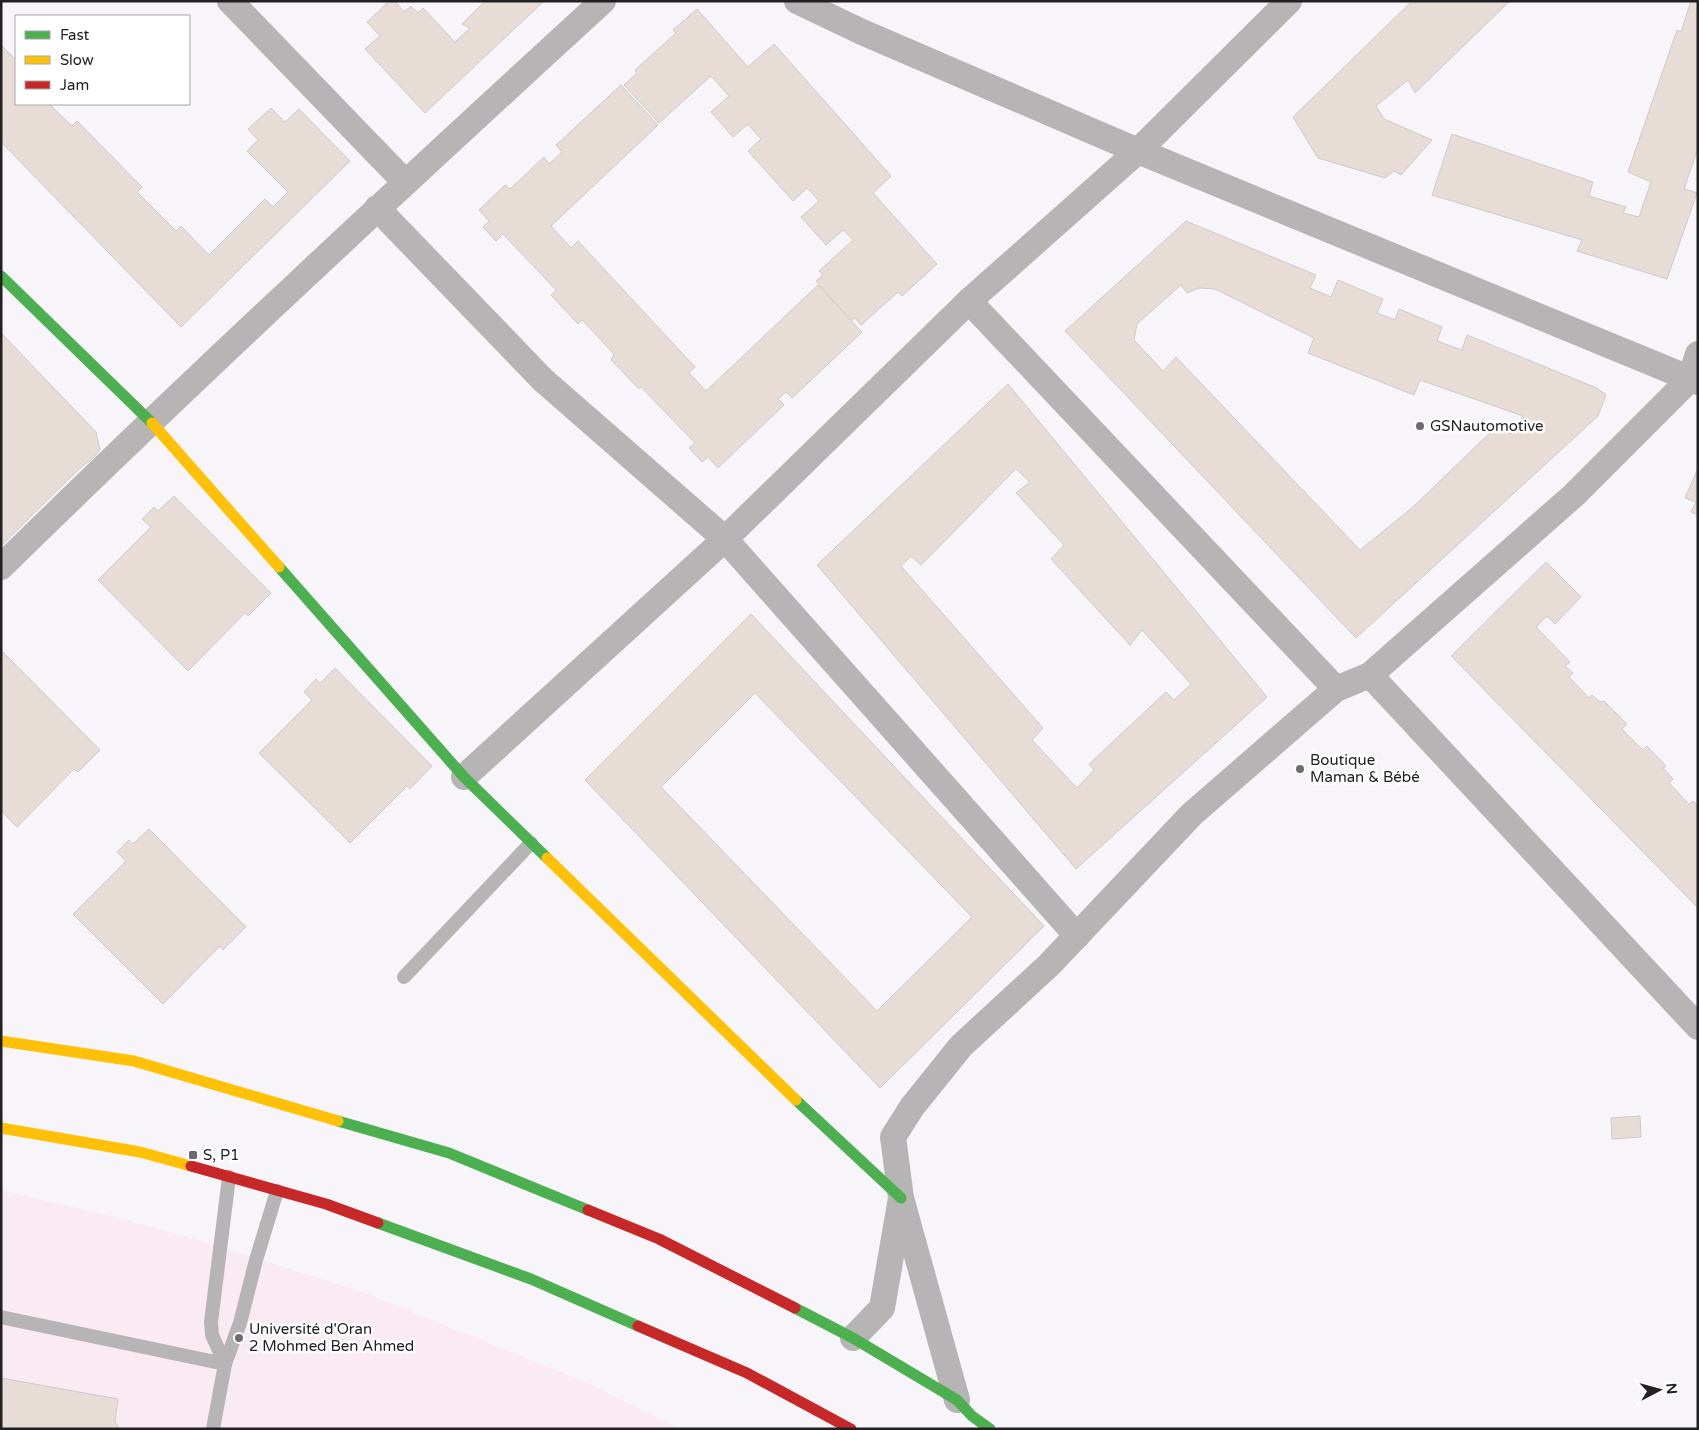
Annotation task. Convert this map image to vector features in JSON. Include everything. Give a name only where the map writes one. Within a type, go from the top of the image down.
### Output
[{"type":"main road","points":[[1,276],[150,421],[464,777],[828,1131],[901,1198]]},
{"type":"main road","points":[[1,1041],[134,1061],[449,1153],[659,1239],[852,1338],[957,1400],[972,1416],[990,1429]]},
{"type":"main road","points":[[1,1128],[140,1152],[326,1204],[531,1279],[747,1373],[851,1429]]},
{"type":"street","points":[[230,1],[405,182]]},
{"type":"street","points":[[1,567],[150,421],[405,182],[603,1]]},
{"type":"street","points":[[797,1],[862,32],[1138,151],[1694,381]]},
{"type":"street","points":[[464,777],[725,539],[968,301],[1138,151],[1289,1]]},
{"type":"street","points":[[377,208],[543,380],[725,539],[1077,936]]},
{"type":"street","points":[[968,301],[1336,689]]},
{"type":"street","points":[[957,1400],[901,1198],[893,1137],[912,1107],[961,1046],[1049,965],[1192,814],[1336,689],[1370,675],[1574,495],[1694,381],[1698,354]]},
{"type":"street","points":[[1370,675],[1698,1027]]},
{"type":"street","points":[[852,1338],[882,1308],[901,1198]]},
{"type":"lane","points":[[404,977],[532,843]]},
{"type":"lane","points":[[224,1364],[212,1335],[211,1322],[229,1177]]},
{"type":"lane","points":[[213,1429],[224,1364],[240,1323],[276,1190]]},
{"type":"lane","points":[[1,1317],[224,1364]]},
{"type":"shaded area","name":"Université d'Oran 2 Mohmed Ben Ahmed","points":[[1,1190],[123,1219],[225,1248],[365,1293],[588,1383],[679,1429],[1,1429]]},
{"type":"building","points":[[389,1],[395,1],[404,12],[411,6],[418,13],[423,8],[455,42],[470,28],[462,24],[485,1],[544,1],[425,113],[365,49],[380,36],[367,22]]},
{"type":"building","points":[[1412,1],[1510,1],[1415,93],[1408,80],[1376,106],[1384,119],[1432,140],[1401,175],[1394,171],[1385,178],[1318,158],[1293,117]]},
{"type":"building","points":[[1691,1],[1698,1],[1698,148],[1684,189],[1697,193],[1667,279],[1577,251],[1582,240],[1432,195],[1452,134],[1593,182],[1589,196],[1626,207],[1623,213],[1639,217],[1651,182],[1628,172],[1677,30],[1681,32]]},
{"type":"building","points":[[697,9],[748,67],[774,44],[891,176],[873,193],[937,264],[902,296],[898,292],[861,325],[855,318],[851,321],[816,281],[823,275],[819,271],[853,240],[843,230],[826,245],[801,217],[819,201],[807,188],[793,201],[748,151],[761,139],[748,124],[733,137],[711,112],[729,96],[711,76],[659,123],[624,85],[637,73],[635,70],[676,33],[673,30]]},
{"type":"building","points":[[1,45],[15,59],[15,105],[50,105],[72,126],[77,121],[142,187],[137,192],[176,231],[181,226],[209,255],[265,199],[273,207],[288,192],[247,151],[258,140],[248,129],[271,108],[285,122],[299,109],[350,161],[181,327],[1,142]]},
{"type":"building","points":[[621,85],[658,125],[551,226],[571,248],[578,241],[695,367],[689,373],[706,391],[818,285],[862,332],[792,398],[786,392],[778,399],[784,405],[718,468],[708,457],[702,462],[689,448],[695,443],[641,387],[639,389],[611,360],[614,354],[582,320],[578,324],[551,295],[556,290],[503,234],[496,241],[483,227],[489,221],[479,210],[505,185],[510,189],[544,157],[549,164],[562,152],[556,145]]},
{"type":"building","points":[[1186,221],[1316,275],[1310,288],[1331,297],[1338,280],[1383,299],[1377,313],[1395,320],[1399,309],[1442,327],[1437,341],[1462,350],[1467,335],[1597,388],[1606,395],[1598,416],[1356,638],[1065,331]],"holes":[[[1181,285],[1187,293],[1199,288],[1215,289],[1314,338],[1308,353],[1414,395],[1420,380],[1523,416],[1510,434],[1499,424],[1413,507],[1360,550],[1176,357],[1163,371],[1134,340],[1137,324]]]},
{"type":"building","points":[[1,333],[96,432],[100,450],[1,546]]},
{"type":"building","points":[[1008,384],[1267,697],[1076,869],[817,565]],"holes":[[[1016,469],[1030,482],[1016,493],[1064,545],[1051,559],[1130,645],[1142,630],[1191,684],[1174,700],[1166,692],[1089,764],[1094,770],[1077,788],[1032,740],[1043,728],[901,566],[911,556],[921,565]]]},
{"type":"building","points":[[1698,468],[1698,515],[1691,512],[1696,502],[1685,498]]},
{"type":"building","points":[[174,496],[271,593],[248,616],[245,613],[188,671],[98,580],[151,527],[142,519],[154,507],[158,511]]},
{"type":"building","points":[[1546,562],[1581,597],[1555,624],[1547,616],[1536,627],[1570,662],[1565,666],[1573,673],[1569,677],[1589,698],[1592,695],[1600,702],[1604,701],[1627,724],[1622,729],[1643,750],[1647,746],[1666,766],[1663,768],[1673,779],[1669,783],[1689,804],[1693,801],[1698,806],[1698,908],[1451,656]]},
{"type":"building","points":[[751,614],[1044,926],[880,1088],[585,780]],"holes":[[[755,693],[972,917],[877,1011],[661,787]]]},
{"type":"building","points":[[3,652],[100,750],[78,772],[74,769],[17,827],[1,811],[1,653]]},
{"type":"building","points":[[335,668],[432,766],[410,789],[407,786],[350,843],[259,753],[312,700],[304,692],[316,679],[320,683]]},
{"type":"building","points":[[149,829],[246,927],[223,950],[220,946],[163,1004],[73,914],[126,861],[117,852],[129,840],[133,844]]},
{"type":"building","points":[[1640,1116],[1641,1137],[1612,1139],[1611,1118]]},
{"type":"building","points":[[1,1378],[118,1399],[115,1421],[119,1429],[1,1429]]},
{"type":"traffic: fast","points":[[1,276],[152,423]]},
{"type":"traffic: fast","points":[[279,567],[464,777],[547,858]]},
{"type":"traffic: fast","points":[[796,1100],[901,1198]]},
{"type":"traffic: fast","points":[[338,1121],[449,1153],[588,1210]]},
{"type":"traffic: fast","points":[[378,1223],[531,1279],[638,1326]]},
{"type":"traffic: fast","points":[[795,1308],[853,1338],[957,1400],[972,1416],[990,1429]]},
{"type":"traffic: slow","points":[[152,423],[279,567]]},
{"type":"traffic: slow","points":[[547,858],[796,1100]]},
{"type":"traffic: slow","points":[[1,1041],[134,1061],[338,1121]]},
{"type":"traffic: slow","points":[[1,1128],[140,1152],[191,1166]]},
{"type":"traffic: jam","points":[[191,1166],[326,1204],[378,1223]]},
{"type":"traffic: jam","points":[[588,1210],[659,1239],[795,1308]]},
{"type":"traffic: jam","points":[[638,1326],[747,1373],[851,1429]]},
{"type":"place","name":"GSNautomotive","points":[[1420,426]]},
{"type":"place","name":"Boutique Maman & Bébé","points":[[1300,769]]},
{"type":"place","name":"S, P1","points":[[193,1155]]},
{"type":"place","name":"Université d'Oran 2 Mohmed Ben Ahmed","points":[[239,1338]]}]
